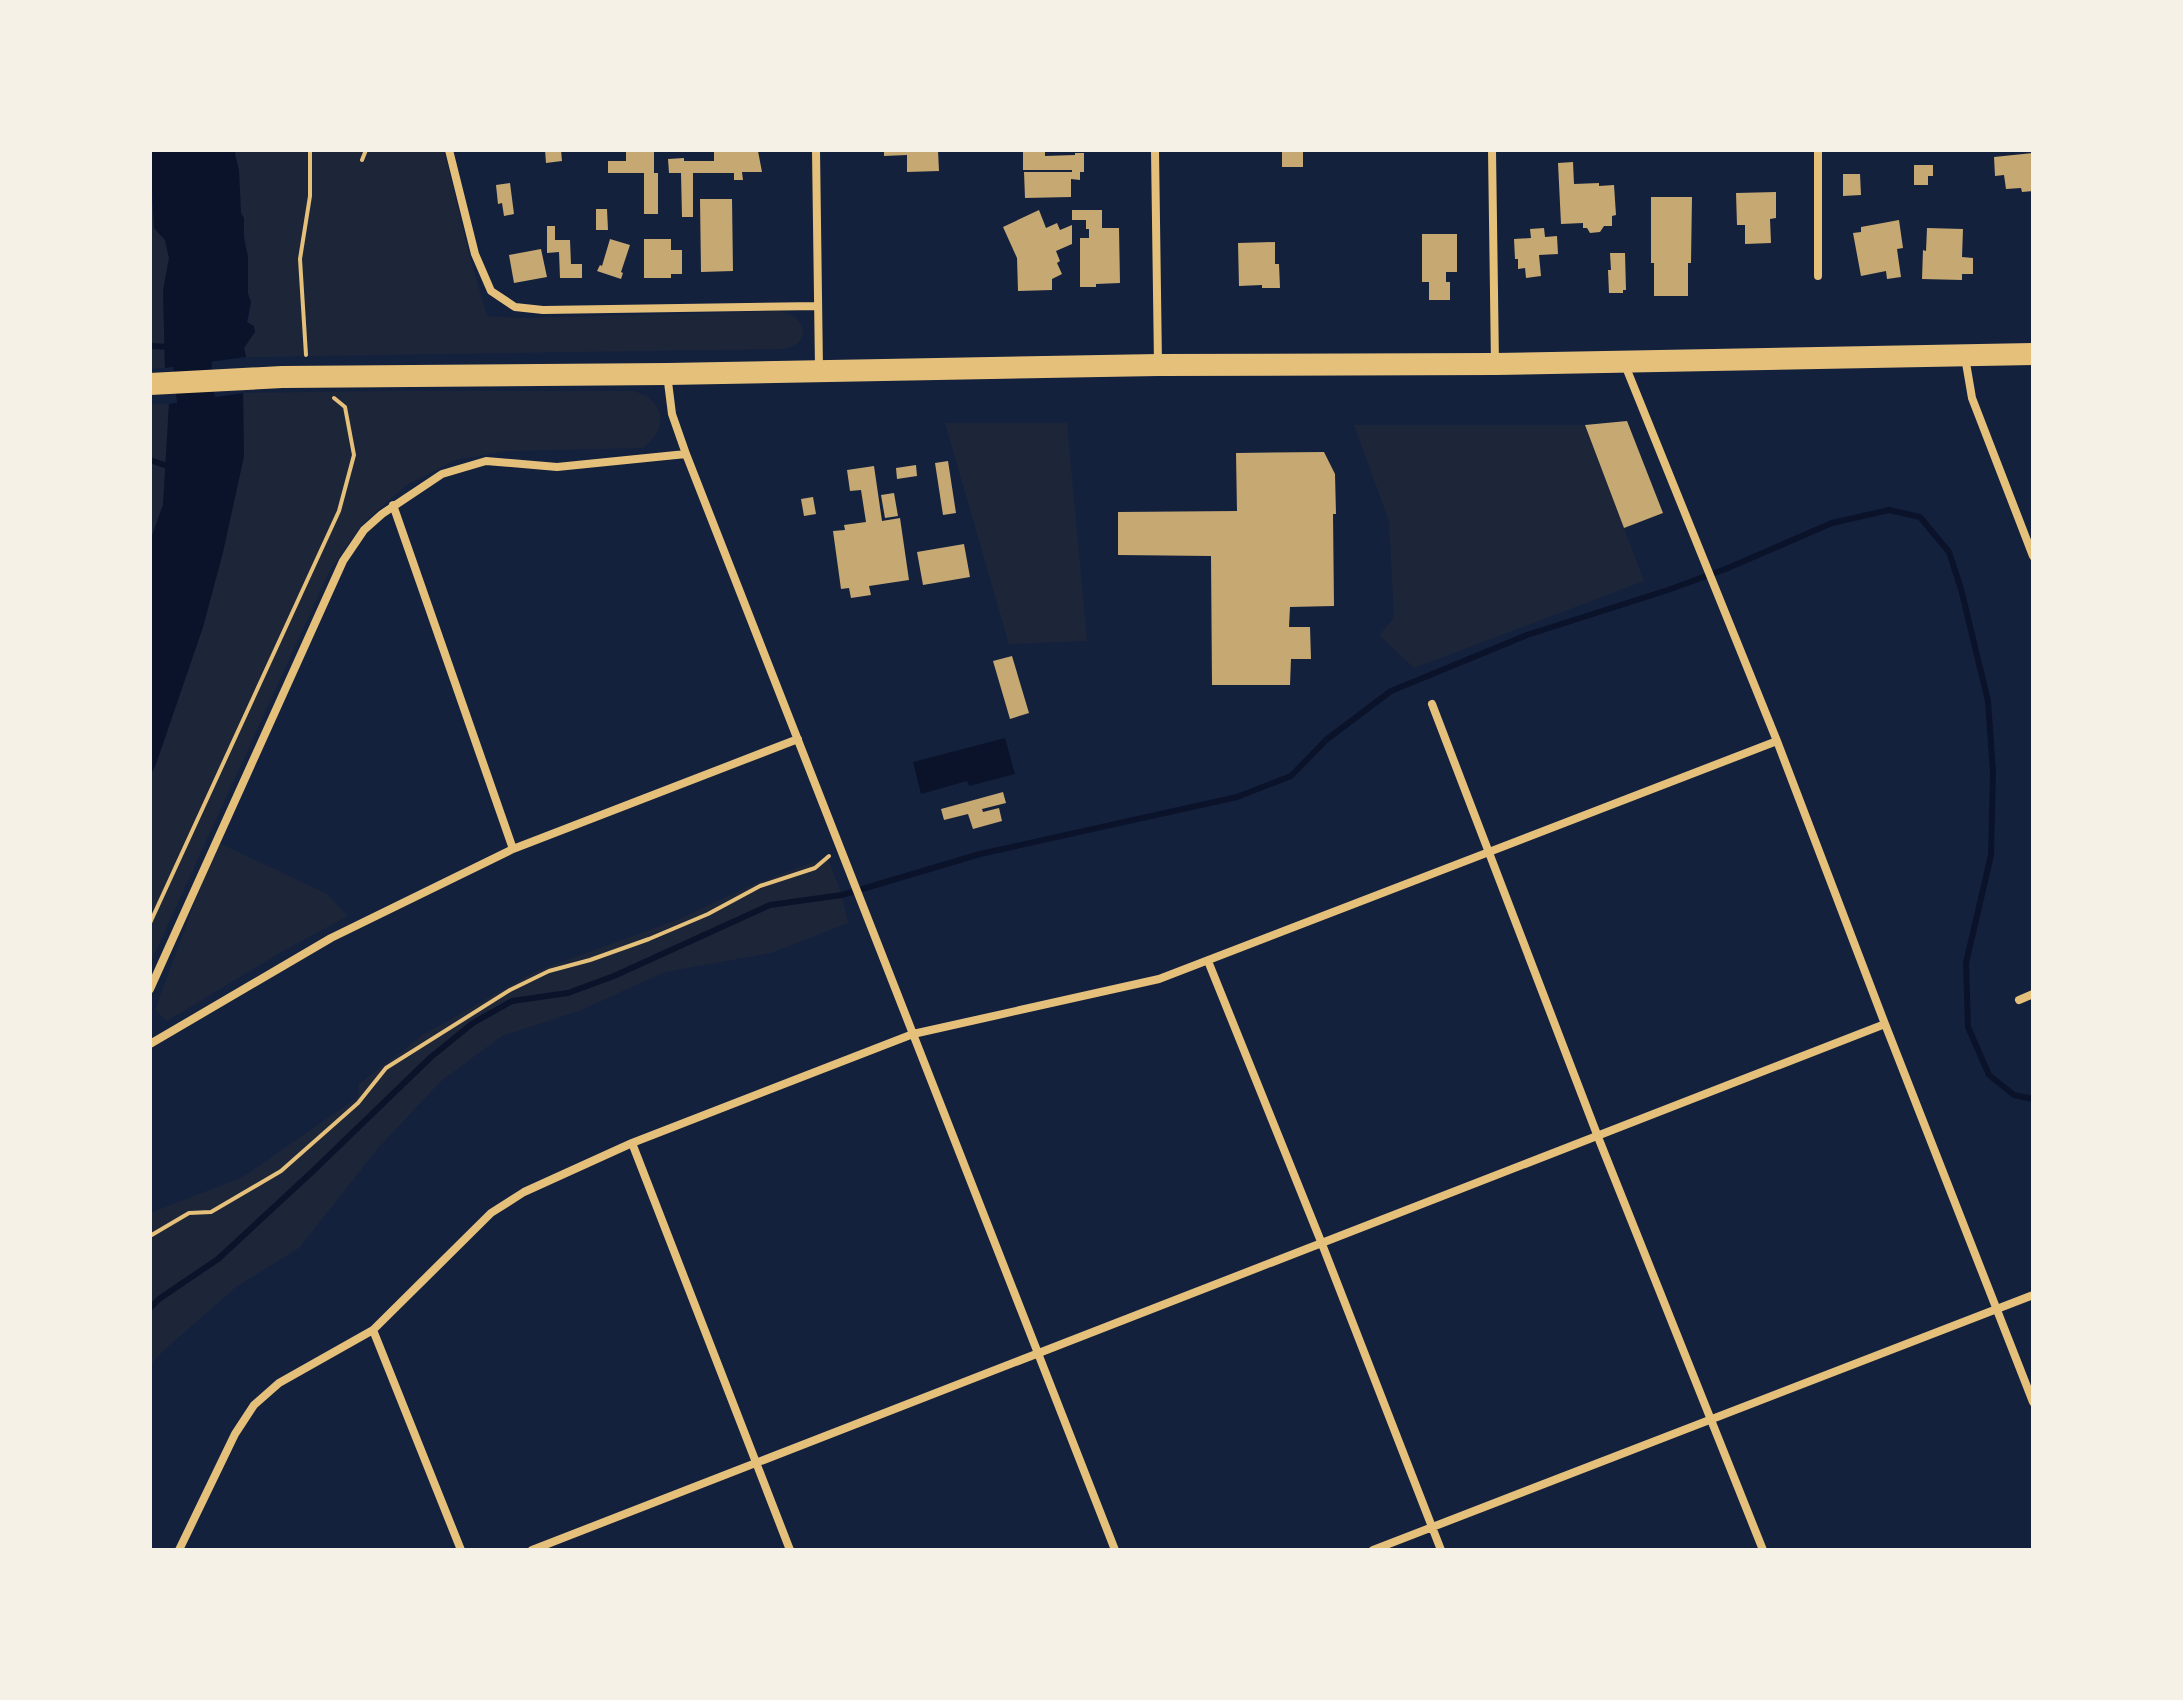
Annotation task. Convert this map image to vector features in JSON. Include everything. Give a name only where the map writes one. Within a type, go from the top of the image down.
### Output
[{"type":"highway","points":[[150,384],[282,377],[1158,365],[1495,364],[2033,354]]},
{"type":"street","points":[[449,150],[475,254],[491,291],[515,307],[543,310],[818,306]]},
{"type":"street","points":[[816,150],[819,371]]},
{"type":"street","points":[[1155,150],[1158,365]]},
{"type":"street","points":[[1492,150],[1495,364]]},
{"type":"street","points":[[1818,150],[1818,276]]},
{"type":"street","points":[[1965,355],[1972,398],[2033,556]]},
{"type":"street","points":[[1623,361],[1777,741],[2033,1402]]},
{"type":"street","points":[[667,374],[672,414],[686,454],[1115,1550]]},
{"type":"street","points":[[150,989],[343,561],[364,530],[393,505],[442,474],[486,461],[557,467],[686,454]]},
{"type":"street","points":[[393,505],[513,849]]},
{"type":"street","points":[[1432,704],[1598,1137],[1763,1550]]},
{"type":"street","points":[[150,1045],[331,938],[513,849],[798,739]]},
{"type":"street","points":[[179,1550],[235,1434],[254,1405],[279,1383],[373,1330],[491,1213],[524,1192],[632,1143],[913,1034],[1159,979],[1777,741]]},
{"type":"street","points":[[1208,961],[1441,1550]]},
{"type":"street","points":[[2019,1000],[2033,994]]},
{"type":"street","points":[[532,1550],[1885,1024]]},
{"type":"street","points":[[632,1143],[790,1550]]},
{"type":"street","points":[[1373,1550],[2033,1295]]},
{"type":"street","points":[[373,1330],[461,1550]]},
{"type":"path","points":[[297,359],[306,357],[300,259],[310,196],[310,150]]},
{"type":"path","points":[[362,160],[366,150]]},
{"type":"path","points":[[150,923],[339,511],[354,455],[345,407],[335,398]]},
{"type":"path","points":[[150,1236],[189,1213],[211,1212],[281,1171],[358,1103],[386,1068],[510,990],[549,971],[649,939],[708,914],[760,886],[815,868],[840,847]]},
{"type":"shaded area","points":[[150,150],[236,150],[251,302],[247,322],[254,326],[255,332],[244,348],[246,357],[165,368],[163,291],[169,258],[165,240],[154,228]]},
{"type":"shaded area","points":[[236,150],[444,150],[487,316],[520,318],[779,311],[797,319],[803,332],[797,343],[778,349],[246,357],[244,348],[251,302]]},
{"type":"shaded area","points":[[150,174],[154,228],[165,240],[169,258],[163,291],[165,368],[150,369]]},
{"type":"shaded area","points":[[634,391],[653,401],[658,408],[660,424],[643,448],[508,451],[456,460],[407,485],[363,523],[330,570],[150,964],[150,776],[203,627],[223,552],[244,456],[243,393]]},
{"type":"shaded area","points":[[243,393],[244,456],[223,552],[203,627],[150,776],[150,541],[163,505],[169,404]]},
{"type":"shaded area","points":[[150,404],[169,404],[163,505],[150,541]]},
{"type":"shaded area","points":[[945,423],[1067,423],[1087,641],[1009,644]]},
{"type":"shaded area","points":[[1354,425],[1585,425],[1644,581],[1414,668],[1379,635],[1394,618],[1389,521]]},
{"type":"shaded area","points":[[1005,738],[1015,774],[969,786],[967,781],[921,794],[913,762]]},
{"type":"shaded area","points":[[217,842],[327,894],[348,916],[167,1021],[155,1010]]},
{"type":"shaded area","points":[[827,857],[842,895],[848,923],[771,953],[665,972],[581,1010],[502,1036],[441,1081],[379,1147],[299,1248],[236,1287],[150,1365],[150,1213],[243,1177],[358,1097],[359,1084],[423,1035],[534,972],[677,920],[754,884]]},
{"type":"building","points":[[545,150],[561,150],[562,161],[546,163]]},
{"type":"building","points":[[626,150],[654,150],[654,173],[658,173],[658,214],[644,214],[644,173],[608,173],[608,161],[626,161]]},
{"type":"building","points":[[884,150],[938,150],[939,171],[907,172],[907,155],[884,156]]},
{"type":"building","points":[[1023,150],[1045,150],[1045,156],[1084,153],[1084,172],[1080,172],[1080,180],[1071,179],[1071,197],[1025,198],[1024,172],[1072,170],[1023,170]]},
{"type":"building","points":[[1282,150],[1303,150],[1303,167],[1282,167]]},
{"type":"building","points":[[758,151],[762,172],[742,172],[743,180],[734,180],[734,173],[693,173],[693,217],[682,217],[681,173],[669,173],[668,159],[714,161],[714,152]]},
{"type":"building","points":[[2033,153],[2033,191],[2006,189],[2004,175],[1995,176],[1994,157]]},
{"type":"building","points":[[1573,162],[1574,184],[1614,185],[1616,215],[1612,216],[1612,226],[1604,226],[1600,232],[1590,233],[1583,228],[1583,223],[1561,224],[1558,163]]},
{"type":"building","points":[[1914,165],[1933,165],[1933,176],[1928,176],[1928,185],[1914,185]]},
{"type":"building","points":[[1843,174],[1860,174],[1861,195],[1843,196]]},
{"type":"building","points":[[510,183],[514,214],[504,216],[502,203],[498,204],[496,185]]},
{"type":"building","points":[[1776,192],[1776,218],[1770,219],[1771,243],[1745,244],[1745,225],[1737,225],[1736,193]]},
{"type":"building","points":[[1651,197],[1692,197],[1688,296],[1654,296]]},
{"type":"building","points":[[700,199],[732,199],[733,271],[701,272]]},
{"type":"building","points":[[596,209],[607,209],[608,230],[596,230]]},
{"type":"building","points":[[1039,210],[1046,228],[1057,223],[1060,230],[1072,225],[1072,244],[1056,251],[1062,274],[1052,279],[1052,290],[1018,291],[1017,258],[1003,227]]},
{"type":"building","points":[[1072,210],[1102,210],[1102,228],[1119,228],[1120,283],[1080,287],[1080,238],[1089,238],[1089,229],[1086,229],[1086,220],[1072,220]]},
{"type":"building","points":[[1899,220],[1903,248],[1897,249],[1901,277],[1887,279],[1886,271],[1861,276],[1853,233],[1861,232],[1861,227]]},
{"type":"building","points":[[547,226],[555,226],[555,240],[570,240],[571,264],[582,264],[582,278],[560,278],[559,252],[547,253]]},
{"type":"building","points":[[1544,228],[1545,237],[1557,236],[1558,254],[1539,255],[1541,276],[1526,278],[1525,268],[1518,269],[1514,239],[1531,238],[1530,229]]},
{"type":"building","points":[[1927,228],[1963,229],[1962,257],[1973,258],[1973,274],[1962,274],[1962,280],[1922,279]]},
{"type":"building","points":[[1422,234],[1457,234],[1457,272],[1446,272],[1446,282],[1450,282],[1450,300],[1429,300],[1429,282],[1422,282]]},
{"type":"building","points":[[610,239],[630,245],[621,279],[597,271],[602,266]]},
{"type":"building","points":[[644,239],[671,239],[671,250],[682,250],[682,274],[671,274],[671,278],[644,278]]},
{"type":"building","points":[[1275,242],[1280,288],[1239,286],[1238,243]]},
{"type":"building","points":[[541,249],[547,277],[514,283],[509,255]]},
{"type":"building","points":[[1610,253],[1625,253],[1626,290],[1623,293],[1609,293]]},
{"type":"building","points":[[1627,421],[1663,513],[1624,528],[1585,425]]},
{"type":"building","points":[[1324,452],[1335,474],[1334,606],[1290,607],[1289,627],[1310,627],[1311,659],[1291,659],[1290,685],[1212,685],[1211,556],[1118,555],[1118,512],[1237,511],[1236,453]]},
{"type":"building","points":[[948,461],[956,513],[943,515],[935,463]]},
{"type":"building","points":[[916,465],[917,476],[897,479],[896,468]]},
{"type":"building","points":[[874,466],[882,521],[900,518],[909,580],[869,586],[871,595],[851,598],[849,588],[841,589],[833,531],[845,530],[844,525],[866,522],[861,490],[850,491],[847,470]]},
{"type":"building","points":[[894,493],[898,516],[885,518],[881,495]]},
{"type":"building","points":[[813,497],[816,514],[804,516],[801,499]]},
{"type":"building","points":[[964,544],[970,577],[923,585],[917,552]]},
{"type":"building","points":[[1012,656],[1029,713],[1010,719],[993,661]]},
{"type":"building","points":[[1003,792],[1006,803],[982,809],[983,812],[999,808],[1002,821],[973,829],[968,814],[944,820],[941,809]]},
{"type":"waterway","points":[[191,313],[193,382],[200,422],[192,449]]},
{"type":"waterway","points":[[150,346],[170,347]]},
{"type":"waterway","points":[[150,460],[173,468]]},
{"type":"waterway","points":[[150,1308],[218,1259],[431,1057],[473,1023],[512,1001],[568,993],[614,976],[770,905],[842,895],[980,854],[1237,797],[1291,776],[1326,740],[1391,691],[1527,635],[1728,568],[1832,523],[1889,510],[1920,517],[1949,552],[1961,589],[1988,701],[1993,772],[1991,855],[1966,963],[1968,1027],[1989,1075],[2014,1095],[2033,1099]]}]
